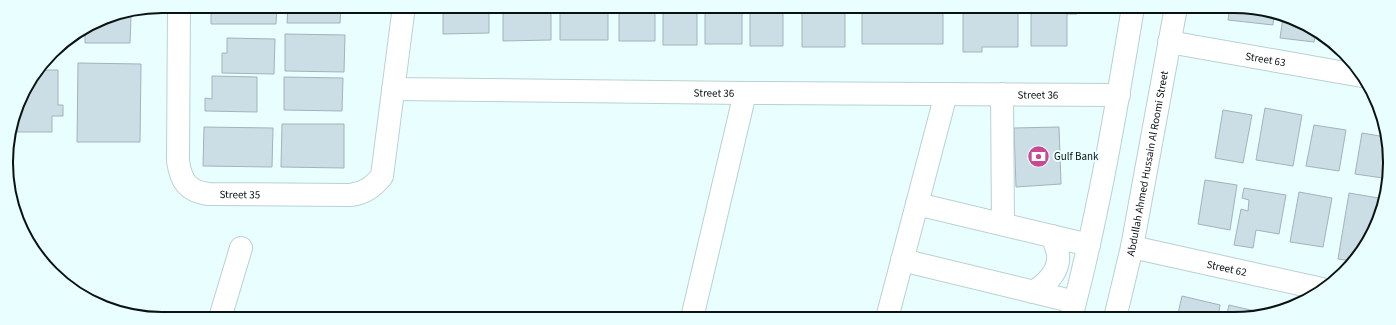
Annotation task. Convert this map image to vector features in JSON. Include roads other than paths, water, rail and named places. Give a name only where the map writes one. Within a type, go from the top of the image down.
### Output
[{"type":"street","name":"Street 35","points":[[179,13],[178,161],[179,171],[184,182],[194,191],[208,194],[343,195],[358,194],[367,191],[382,176],[393,89]]},
{"type":"street","points":[[393,89],[403,13]]},
{"type":"street","points":[[902,260],[1033,292],[1073,310],[1089,245],[1119,95],[1132,13]]},
{"type":"street","name":"Abdullah Ahmed Hussain Al Roomi Street","points":[[1116,312],[1132,247],[1175,13]]},
{"type":"street","name":"Street 63","points":[[1169,42],[1355,75]]},
{"type":"street","name":"Street 36","points":[[393,89],[1119,95]]},
{"type":"street","points":[[693,312],[745,93]]},
{"type":"street","points":[[889,312],[946,94]]},
{"type":"street","points":[[1002,94],[1003,224]]},
{"type":"street","points":[[917,204],[1089,245]]},
{"type":"street","points":[[1033,292],[1043,286],[1057,267],[1058,255],[1052,236]]},
{"type":"street","name":"Street 62","points":[[1132,247],[1316,288]]},
{"type":"street","points":[[222,312],[241,248]]},
{"type":"place","name":"Gulf Bank","points":[[1038,156]]}]
